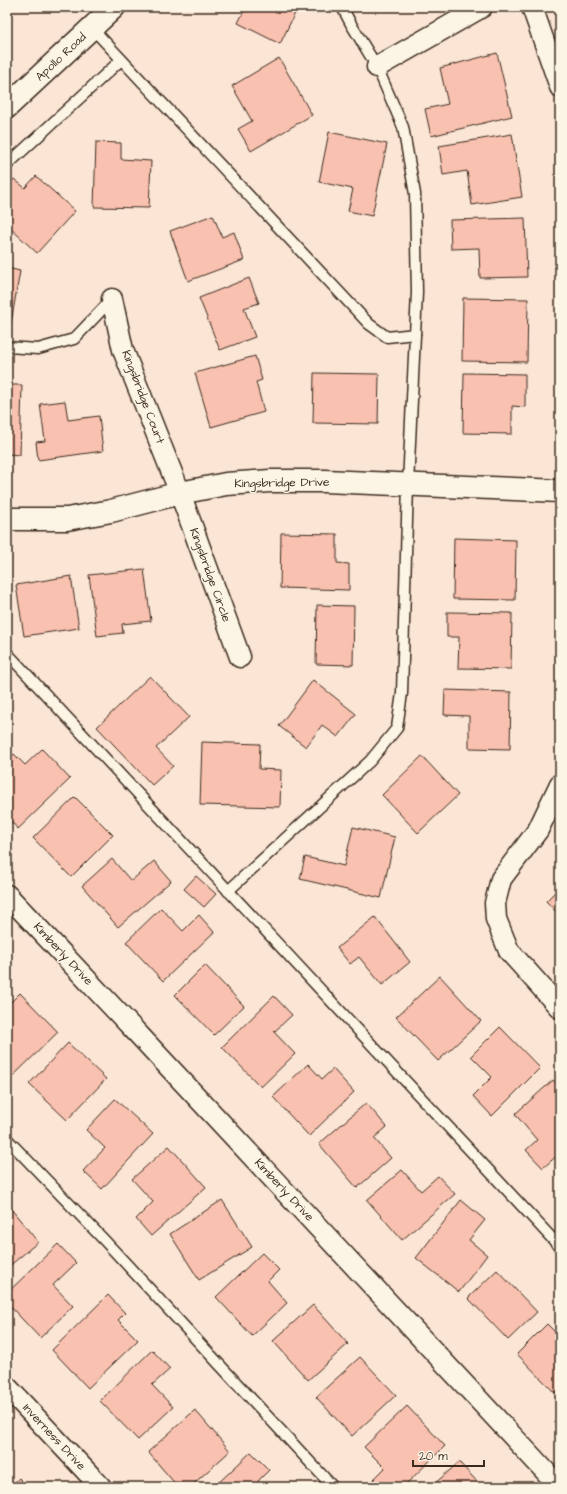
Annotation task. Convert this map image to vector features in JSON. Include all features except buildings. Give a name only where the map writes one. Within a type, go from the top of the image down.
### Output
[{"type":"street","name":"Apollo Road","points":[[7,107],[114,7]]},
{"type":"street","points":[[377,67],[482,7]]},
{"type":"street","points":[[532,7],[560,87]]},
{"type":"street","name":"Kingsbridge Court","points":[[112,299],[123,350],[180,493]]},
{"type":"street","name":"Kingsbridge Drive","points":[[7,519],[67,519],[111,512],[180,493],[226,484],[270,481],[560,491]]},
{"type":"street","name":"Kingsbridge Circle","points":[[180,493],[240,656]]},
{"type":"street","points":[[560,784],[538,830],[501,879],[495,903],[496,919],[509,951],[560,1008]]},
{"type":"street","name":"Kimberly Drive","points":[[7,895],[560,1487]]},
{"type":"street","name":"Inverness Drive","points":[[7,1387],[101,1487]]},
{"type":"lane","points":[[228,892],[370,761],[397,728],[402,693],[408,485],[417,292],[415,194],[402,127],[377,67],[342,7]]},
{"type":"lane","points":[[92,28],[369,324],[387,338],[415,334]]},
{"type":"lane","points":[[7,165],[121,60]]},
{"type":"lane","points":[[7,347],[38,349],[74,339],[112,299]]},
{"type":"lane","points":[[7,653],[228,892],[560,1246]]},
{"type":"lane","points":[[7,1139],[105,1241],[333,1487]]}]
